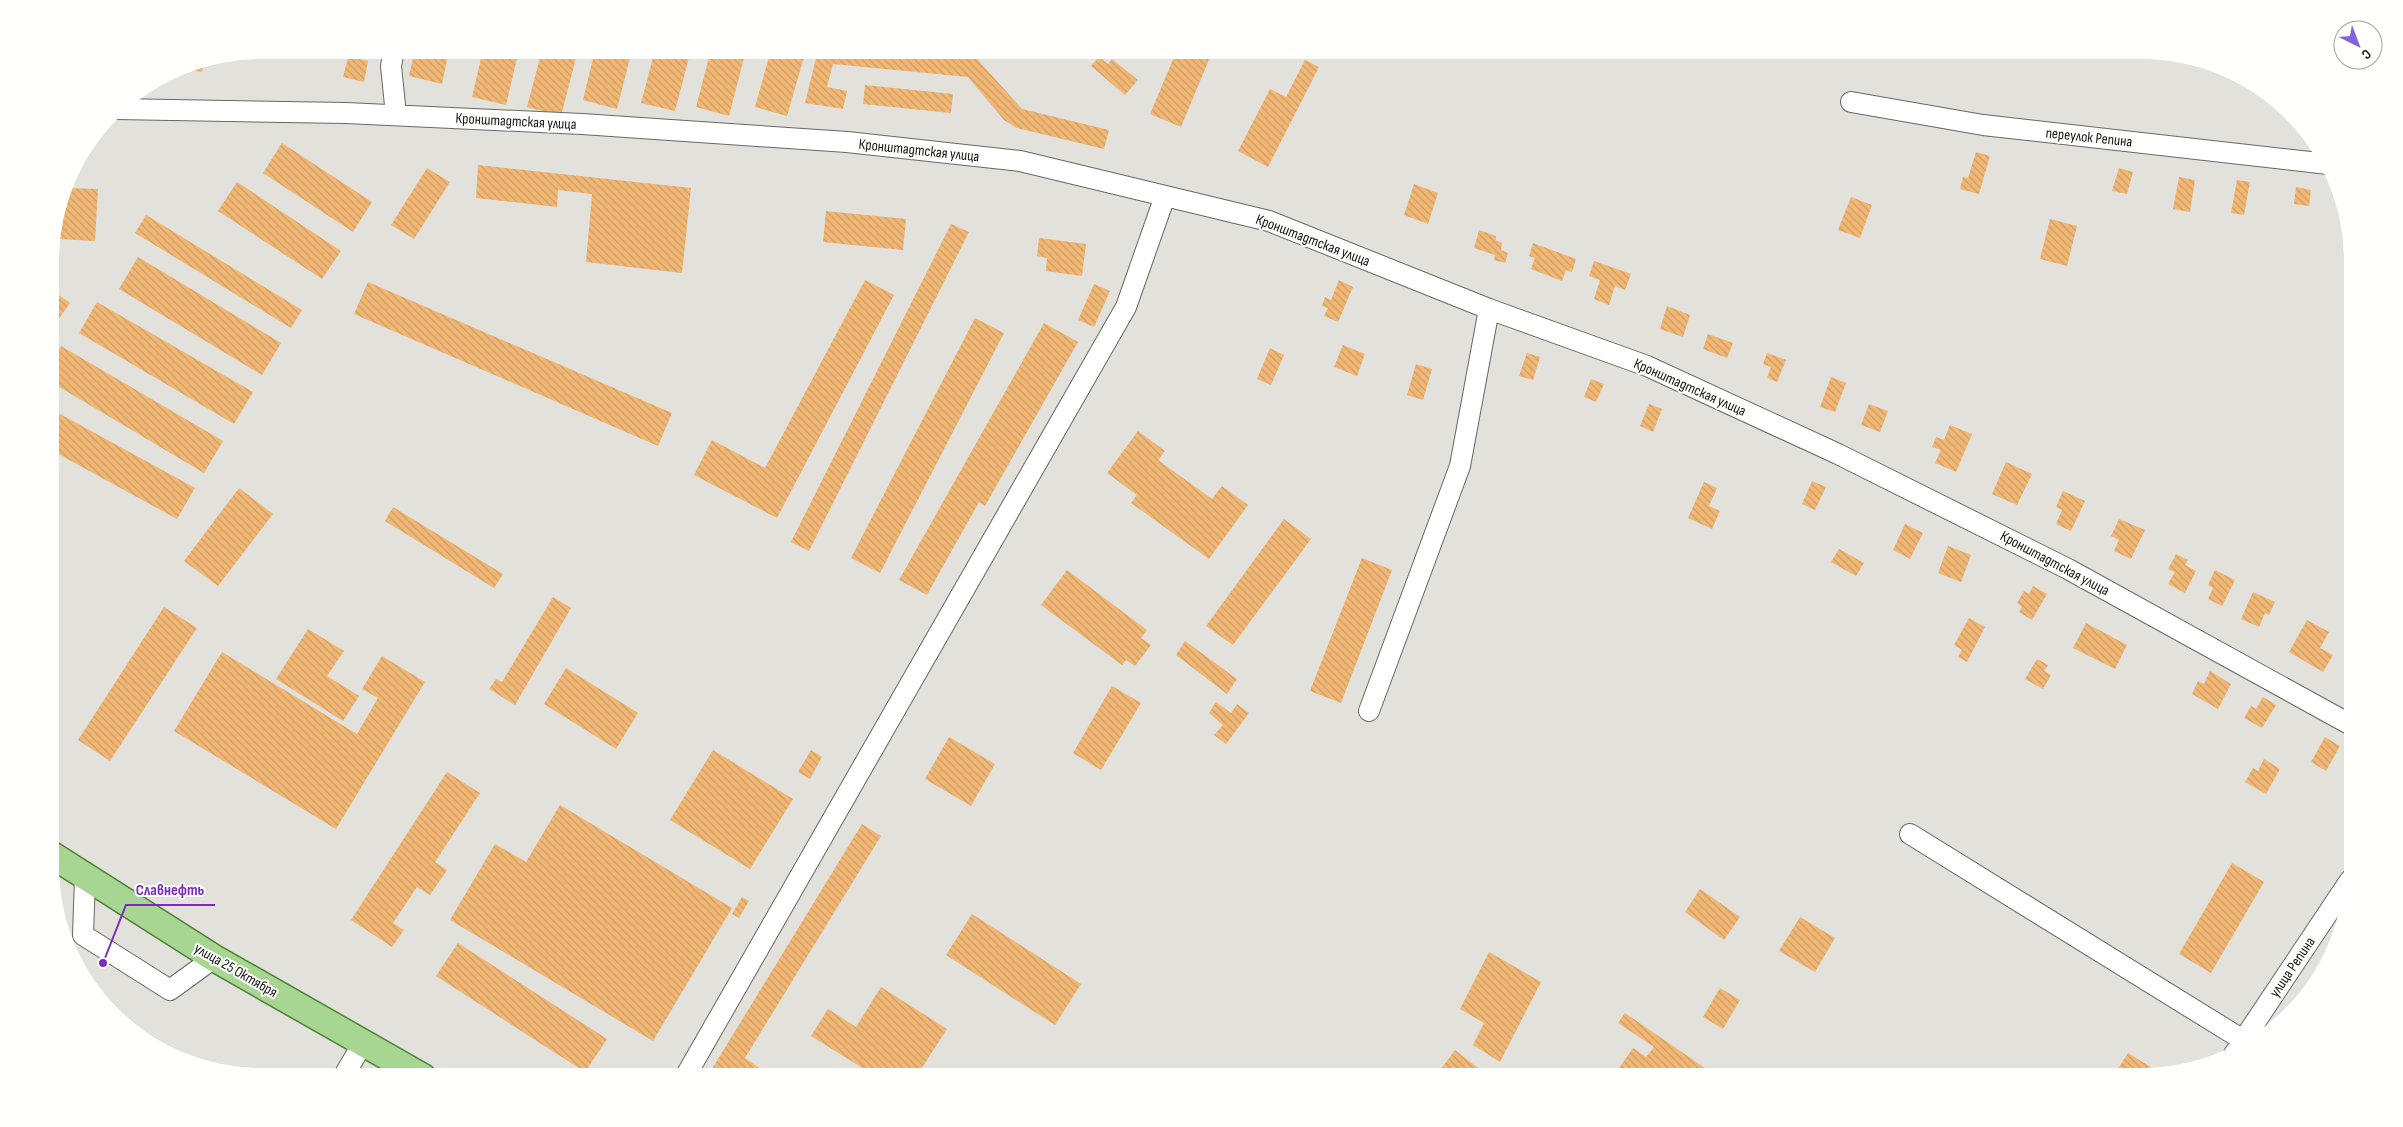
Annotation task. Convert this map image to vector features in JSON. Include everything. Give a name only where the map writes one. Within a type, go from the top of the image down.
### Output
[{"type":"main road","name":"улица 25 Октября","points":[[59,861],[214,958],[407,1068]]},
{"type":"street","points":[[392,59],[391,66],[396,115]]},
{"type":"street","name":"переулок Репина","points":[[1851,102],[1983,125],[2319,163]]},
{"type":"street","name":"Кронштадтская улица","points":[[128,109],[396,115],[582,124],[847,142],[1020,161],[1268,221],[1489,309],[1646,366],[1838,454],[2068,569],[2344,721]]},
{"type":"street","points":[[689,1068],[1126,307],[1165,196]]},
{"type":"street","points":[[1369,711],[1460,466],[1489,309]]},
{"type":"street","points":[[1910,834],[2236,1045]]},
{"type":"street","points":[[85,878],[83,934],[170,990],[214,958]]},
{"type":"street","name":"улица Репина","points":[[2243,1041],[2343,890]]},
{"type":"street","points":[[348,1068],[363,1043]]},
{"type":"building","points":[[348,59],[368,61],[364,82],[343,77]]},
{"type":"building","points":[[413,59],[447,59],[442,84],[409,76]]},
{"type":"building","points":[[481,59],[517,59],[506,105],[472,97]]},
{"type":"building","points":[[540,59],[576,59],[561,116],[527,107]]},
{"type":"building","points":[[593,59],[630,59],[617,109],[583,100]]},
{"type":"building","points":[[653,59],[689,59],[675,111],[641,103]]},
{"type":"building","points":[[709,59],[744,59],[729,116],[696,107]]},
{"type":"building","points":[[768,59],[803,59],[787,116],[755,107]]},
{"type":"building","points":[[816,59],[977,59],[1022,109],[1109,130],[1104,149],[1017,128],[1004,120],[968,77],[833,64],[827,87],[847,91],[843,109],[805,103]]},
{"type":"building","points":[[1097,59],[1102,59],[1108,64],[1112,59],[1138,80],[1125,95],[1091,66]]},
{"type":"building","points":[[1173,59],[1209,59],[1181,127],[1150,114]]},
{"type":"building","points":[[1305,60],[1319,67],[1268,167],[1238,151],[1270,89],[1286,97]]},
{"type":"building","points":[[203,67],[202,72],[193,70]]},
{"type":"building","points":[[865,85],[953,94],[951,113],[863,104]]},
{"type":"building","points":[[282,143],[372,202],[353,232],[263,173]]},
{"type":"building","points":[[1976,152],[1990,156],[1979,194],[1960,189],[1963,177],[1968,178]]},
{"type":"building","points":[[478,165],[691,188],[682,273],[586,262],[592,194],[558,190],[557,207],[476,198]]},
{"type":"building","points":[[427,168],[450,182],[414,239],[391,225]]},
{"type":"building","points":[[2119,168],[2133,172],[2127,194],[2112,191]]},
{"type":"building","points":[[2179,177],[2195,180],[2190,212],[2173,209]]},
{"type":"building","points":[[2237,180],[2250,182],[2244,215],[2231,213]]},
{"type":"building","points":[[237,182],[341,251],[322,279],[218,211]]},
{"type":"building","points":[[1414,184],[1438,193],[1428,224],[1404,215]]},
{"type":"building","points":[[2296,187],[2311,190],[2309,206],[2294,204]]},
{"type":"building","points":[[72,188],[98,189],[95,241],[60,239]]},
{"type":"building","points":[[1851,197],[1872,205],[1860,238],[1838,230]]},
{"type":"building","points":[[826,211],[906,219],[903,250],[823,242]]},
{"type":"building","points":[[146,215],[302,310],[291,328],[135,233]]},
{"type":"building","points":[[2050,219],[2077,226],[2067,266],[2040,259]]},
{"type":"building","points":[[951,224],[969,232],[809,551],[791,542]]},
{"type":"building","points":[[1479,230],[1496,236],[1496,240],[1502,243],[1501,250],[1508,253],[1505,263],[1494,260],[1495,255],[1474,248]]},
{"type":"building","points":[[1039,238],[1086,244],[1082,276],[1046,271],[1047,258],[1037,256]]},
{"type":"building","points":[[1533,243],[1576,259],[1572,272],[1566,270],[1562,281],[1531,269],[1535,258],[1529,256]]},
{"type":"building","points":[[138,257],[281,343],[262,375],[119,289]]},
{"type":"building","points":[[1594,261],[1631,274],[1625,290],[1615,286],[1609,305],[1594,299],[1600,280],[1589,276]]},
{"type":"building","points":[[865,280],[894,295],[777,518],[694,475],[712,440],[765,468]]},
{"type":"building","points":[[1339,280],[1353,287],[1338,322],[1324,316],[1328,308],[1322,306],[1325,297],[1331,300]]},
{"type":"building","points":[[368,282],[672,413],[658,446],[354,314]]},
{"type":"building","points":[[1094,284],[1110,291],[1094,327],[1078,320]]},
{"type":"building","points":[[59,295],[70,303],[59,319]]},
{"type":"building","points":[[97,302],[253,392],[234,424],[79,333]]},
{"type":"building","points":[[1667,306],[1690,315],[1683,337],[1660,329]]},
{"type":"building","points":[[975,318],[1004,333],[880,573],[851,558]]},
{"type":"building","points":[[1044,323],[1078,342],[985,506],[979,502],[927,595],[899,580]]},
{"type":"building","points":[[1708,334],[1733,343],[1727,358],[1703,349]]},
{"type":"building","points":[[1343,345],[1365,354],[1357,376],[1334,367]]},
{"type":"building","points":[[61,346],[223,441],[204,473],[59,387],[59,350]]},
{"type":"building","points":[[1270,348],[1284,355],[1271,385],[1257,379]]},
{"type":"building","points":[[1527,353],[1540,357],[1533,380],[1519,376]]},
{"type":"building","points":[[1767,353],[1786,360],[1777,382],[1767,378],[1771,367],[1763,364]]},
{"type":"building","points":[[1416,364],[1432,369],[1423,400],[1407,395]]},
{"type":"building","points":[[1831,377],[1846,383],[1835,412],[1820,407]]},
{"type":"building","points":[[1591,379],[1604,384],[1596,402],[1584,397]]},
{"type":"building","points":[[1649,404],[1662,409],[1653,432],[1640,426]]},
{"type":"building","points":[[1869,404],[1888,411],[1880,432],[1861,425]]},
{"type":"building","points":[[59,413],[195,488],[177,519],[59,454]]},
{"type":"building","points":[[1950,425],[1972,434],[1956,472],[1935,463],[1941,450],[1932,447],[1936,437],[1944,440]]},
{"type":"building","points":[[1138,431],[1165,451],[1158,460],[1212,499],[1222,486],[1248,505],[1209,559],[1131,503],[1137,495],[1107,473]]},
{"type":"building","points":[[2006,462],[2032,474],[2017,505],[1992,494]]},
{"type":"building","points":[[1812,481],[1826,487],[1815,510],[1802,504]]},
{"type":"building","points":[[1704,482],[1717,488],[1709,506],[1720,511],[1712,529],[1688,518]]},
{"type":"building","points":[[239,488],[273,514],[218,586],[184,561]]},
{"type":"building","points":[[2063,491],[2085,501],[2071,531],[2056,524],[2062,510],[2056,507]]},
{"type":"building","points":[[393,507],[503,574],[494,588],[385,521]]},
{"type":"building","points":[[1284,519],[1311,539],[1233,645],[1206,626]]},
{"type":"building","points":[[2119,519],[2145,530],[2131,559],[2114,551],[2119,540],[2111,536]]},
{"type":"building","points":[[1905,524],[1923,533],[1910,559],[1893,550]]},
{"type":"building","points":[[1948,546],[1971,555],[1961,582],[1938,573]]},
{"type":"building","points":[[1839,549],[1864,563],[1856,576],[1831,562]]},
{"type":"building","points":[[2176,554],[2188,560],[2185,565],[2196,571],[2185,593],[2168,584],[2175,572],[2168,569]]},
{"type":"building","points":[[1362,558],[1392,570],[1341,703],[1310,691]]},
{"type":"building","points":[[1067,570],[1147,630],[1141,638],[1151,645],[1135,666],[1126,660],[1122,665],[1041,605]]},
{"type":"building","points":[[2215,570],[2235,580],[2222,606],[2208,599],[2213,588],[2208,585]]},
{"type":"building","points":[[2033,586],[2047,594],[2032,620],[2019,612],[2022,607],[2017,603],[2024,591],[2029,594]]},
{"type":"building","points":[[2253,592],[2275,602],[2269,615],[2265,613],[2259,627],[2241,619]]},
{"type":"building","points":[[553,597],[571,608],[515,705],[489,689],[496,679],[502,682]]},
{"type":"building","points":[[164,607],[197,628],[110,761],[78,740]]},
{"type":"building","points":[[1969,618],[1985,627],[1967,662],[1958,657],[1962,650],[1954,645]]},
{"type":"building","points":[[2307,620],[2329,632],[2320,648],[2333,655],[2323,672],[2289,652]]},
{"type":"building","points":[[2086,623],[2127,645],[2115,669],[2073,648]]},
{"type":"building","points":[[308,629],[344,651],[327,676],[359,696],[343,721],[276,679]]},
{"type":"building","points":[[1185,641],[1237,679],[1227,694],[1176,655]]},
{"type":"building","points":[[222,652],[357,734],[378,698],[362,689],[382,656],[425,682],[336,829],[174,731]]},
{"type":"building","points":[[2037,659],[2048,665],[2044,671],[2051,675],[2043,689],[2025,679]]},
{"type":"building","points":[[566,668],[638,713],[616,749],[544,704]]},
{"type":"building","points":[[2210,671],[2231,684],[2218,709],[2192,694],[2198,681],[2204,684]]},
{"type":"building","points":[[1112,686],[1141,703],[1101,770],[1073,753]]},
{"type":"building","points":[[2263,697],[2276,705],[2262,728],[2244,718],[2251,706],[2256,709]]},
{"type":"building","points":[[1216,702],[1231,713],[1237,704],[1249,713],[1226,744],[1214,735],[1223,725],[1209,713]]},
{"type":"building","points":[[949,737],[995,764],[971,806],[925,779]]},
{"type":"building","points":[[2325,737],[2340,746],[2326,771],[2311,762]]},
{"type":"building","points":[[713,750],[793,799],[750,869],[670,820]]},
{"type":"building","points":[[811,750],[822,757],[810,779],[798,772]]},
{"type":"building","points":[[2264,759],[2280,769],[2266,794],[2245,782],[2253,768],[2258,771]]},
{"type":"building","points":[[447,772],[480,793],[435,862],[447,870],[430,895],[417,887],[393,923],[404,930],[392,947],[351,920]]},
{"type":"building","points":[[560,805],[732,908],[653,1041],[450,920],[495,844],[526,862]]},
{"type":"building","points":[[862,824],[881,836],[745,1058],[760,1068],[713,1068]]},
{"type":"building","points":[[2232,863],[2264,882],[2211,973],[2179,954]]},
{"type":"building","points":[[1700,889],[1740,917],[1724,940],[1685,912]]},
{"type":"building","points":[[742,897],[749,901],[739,918],[732,914]]},
{"type":"building","points":[[972,914],[1081,984],[1055,1025],[946,955]]},
{"type":"building","points":[[1800,917],[1835,938],[1815,972],[1779,951]]},
{"type":"building","points":[[458,943],[607,1039],[588,1068],[579,1068],[436,976]]},
{"type":"building","points":[[1489,952],[1541,982],[1500,1062],[1473,1045],[1484,1023],[1460,1009]]},
{"type":"building","points":[[881,987],[947,1029],[922,1068],[863,1068],[811,1036],[828,1009],[856,1027]]},
{"type":"building","points":[[1720,988],[1740,1000],[1723,1029],[1703,1017]]},
{"type":"building","points":[[1625,1013],[1705,1068],[1619,1068],[1633,1048],[1646,1057],[1654,1047],[1618,1023]]},
{"type":"building","points":[[1455,1050],[1478,1068],[1442,1068]]},
{"type":"building","points":[[2128,1053],[2152,1068],[2142,1068],[2119,1068]]},
{"type":"place","name":"Славнефть","points":[[103,963]]}]
